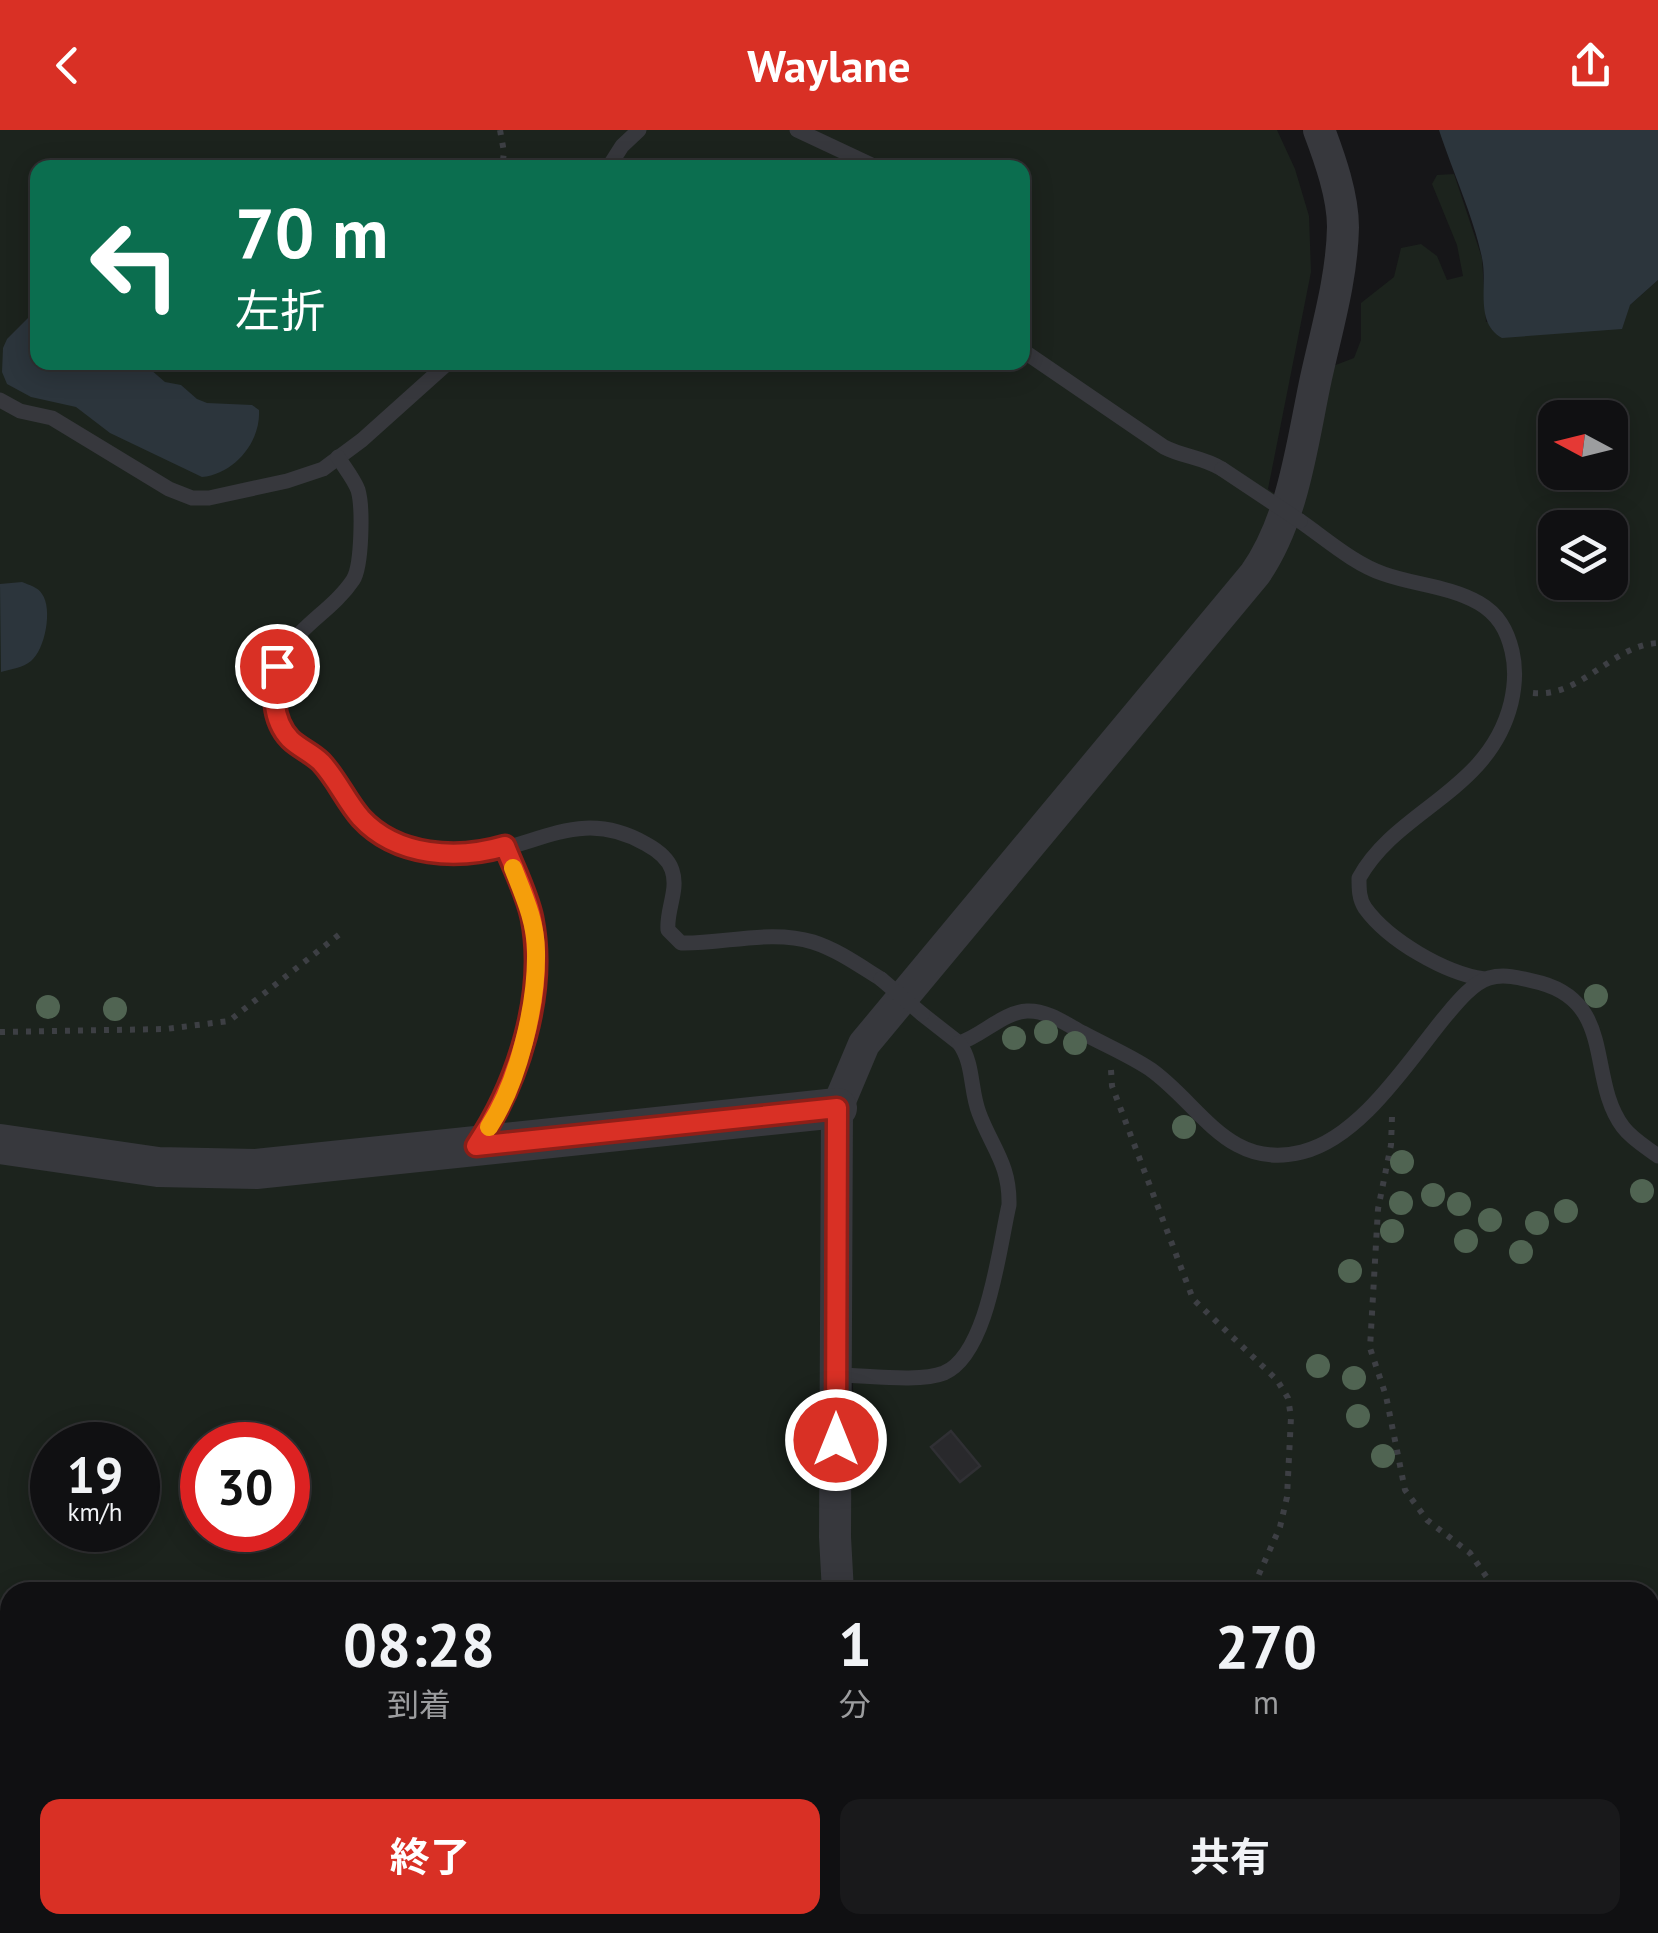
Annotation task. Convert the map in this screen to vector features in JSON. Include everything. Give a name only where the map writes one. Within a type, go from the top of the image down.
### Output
[{"type":"street","points":[[837,1582],[837,1108],[864,1044],[1272,550],[1291,493],[1338,282],[1343,223],[1329,156],[1319,130]]},
{"type":"street","points":[[0,1144],[158,1167],[256,1169],[837,1108]]},
{"type":"lane","points":[[613,160],[638,130]]},
{"type":"lane","points":[[796,130],[861,160]]},
{"type":"lane","points":[[1030,355],[1164,447],[1203,458],[1222,469],[1370,568],[1480,603],[1499,619],[1515,663],[1514,692],[1507,720],[1486,757],[1374,855],[1359,878],[1363,906],[1383,927],[1429,960],[1461,975],[1507,976],[1546,984],[1570,996],[1594,1030],[1614,1110],[1622,1126],[1658,1156]]},
{"type":"lane","points":[[0,400],[52,418],[170,490],[192,498],[208,498],[323,469],[440,370]]},
{"type":"lane","points":[[338,457],[358,491],[360,563],[354,579],[284,650],[274,684],[274,703],[289,738],[321,762],[362,818],[380,833],[429,852],[480,854],[556,830],[584,826],[636,838],[657,850],[671,865],[674,877],[668,930],[682,943],[800,938],[832,950],[882,979],[959,1043],[970,1066],[979,1115],[1006,1166],[1009,1186],[983,1317],[965,1356],[947,1372],[931,1376],[836,1375]]},
{"type":"lane","points":[[476,1146],[499,1112],[521,1050],[534,980],[536,952],[531,915],[505,846]]},
{"type":"lane","points":[[959,1043],[1020,1011],[1050,1015],[1151,1070],[1216,1132],[1239,1147],[1256,1152],[1303,1152],[1344,1132],[1458,1002],[1484,978]]},
{"type":"path","points":[[500,130],[503,160]]},
{"type":"path","points":[[1514,692],[1543,694],[1562,689],[1635,646],[1658,643]]},
{"type":"path","points":[[0,1032],[166,1029],[229,1021],[345,930]]},
{"type":"path","points":[[1109,1047],[1112,1086],[1192,1299],[1277,1380],[1288,1398],[1291,1416],[1287,1497],[1280,1527],[1255,1582]]},
{"type":"path","points":[[1392,1081],[1392,1145],[1378,1209],[1370,1348],[1386,1396],[1405,1490],[1428,1520],[1470,1553],[1489,1582]]},
{"type":"shaded area","points":[[0,130],[1277,130],[1295,169],[1309,216],[1311,272],[1268,489],[1300,512],[1333,366],[1354,358],[1361,340],[1361,303],[1394,277],[1401,248],[1421,244],[1437,256],[1447,280],[1463,276],[1457,245],[1432,184],[1437,175],[1454,174],[1482,258],[1486,322],[1630,305],[1658,280],[1658,1582],[853,1582],[849,1554],[854,1405],[851,1353],[820,1273],[824,1582],[0,1582]]},
{"type":"shaded area","points":[[1439,130],[1658,130],[1658,280],[1630,305],[1622,329],[1502,338],[1493,331],[1485,313],[1478,243]]},
{"type":"shaded area","points":[[30,313],[30,370],[151,370],[165,382],[181,385],[207,403],[252,405],[259,410],[250,444],[225,470],[202,477],[110,433],[76,407],[31,397],[7,384],[2,372],[3,348]]},
{"type":"shaded area","points":[[22,582],[42,594],[47,609],[46,629],[31,661],[1,672],[0,584]]},
{"type":"building","points":[[951,1431],[980,1466],[960,1482],[931,1447]]},
{"type":"slow traffic","points":[[489,1127],[499,1112],[521,1050],[536,952],[531,915],[513,868]]},
{"type":"route","points":[[277,666],[274,703],[289,738],[321,762],[362,818],[380,833],[429,852],[454,855],[480,854],[505,846],[531,915],[536,952],[532,994],[521,1050],[499,1112],[476,1146],[837,1108],[836,1440]]}]
